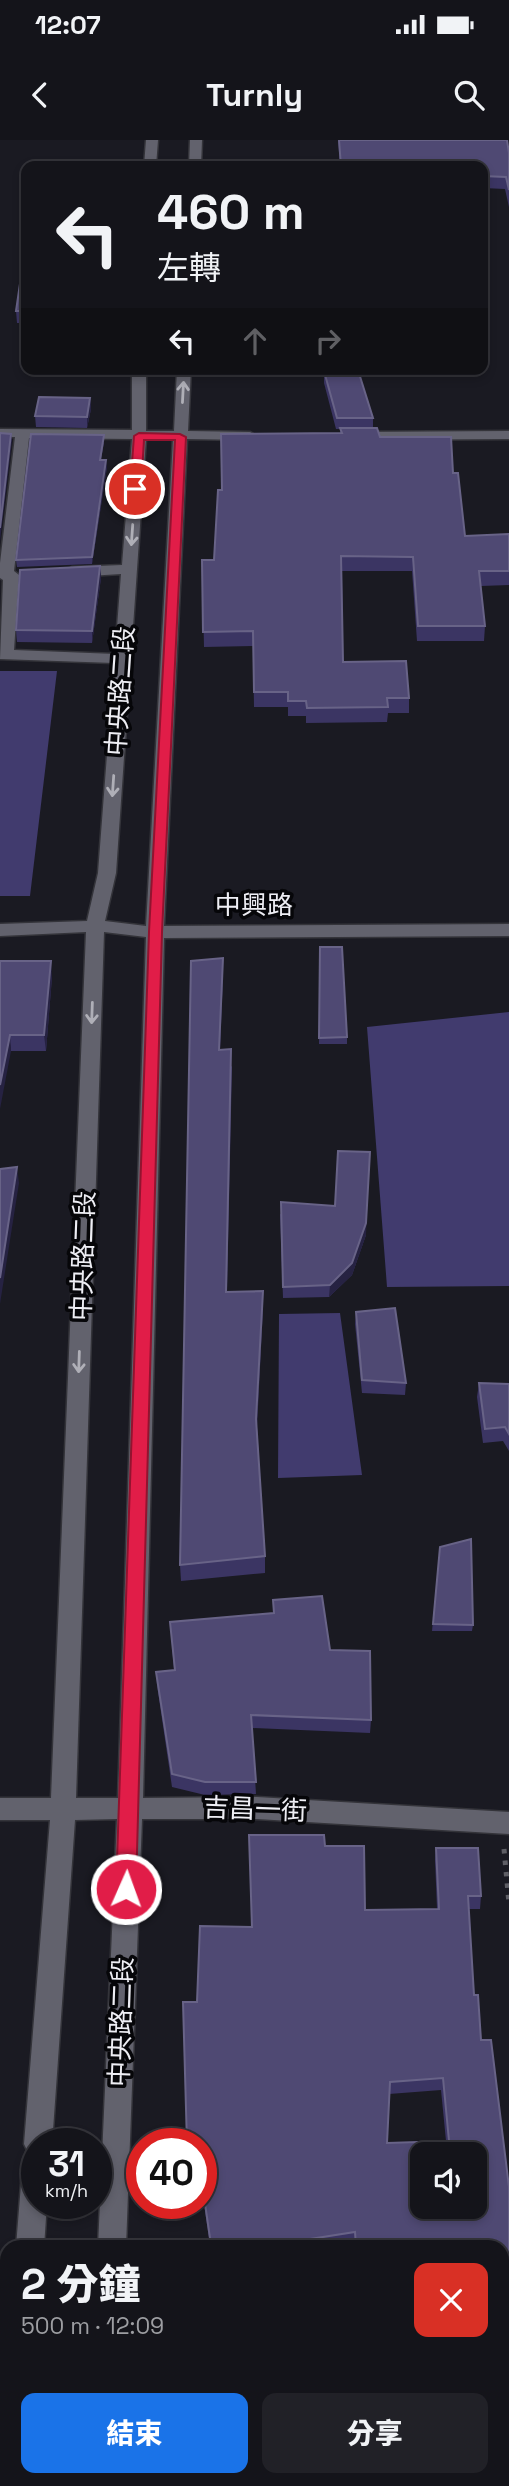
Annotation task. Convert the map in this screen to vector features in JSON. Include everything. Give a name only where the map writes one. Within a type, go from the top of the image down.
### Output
[{"type":"street","points":[[150,161],[152,140]]},
{"type":"street","points":[[195,161],[196,140]]},
{"type":"street","name":"中央路二段","points":[[39,2128],[63,1808],[95,926],[107,873],[139,436],[139,375]]},
{"type":"street","name":"中央路二段","points":[[112,2240],[130,1807],[155,932],[184,375]]},
{"type":"street","points":[[23,432],[3,654],[121,659]]},
{"type":"street","points":[[0,433],[262,436]]},
{"type":"street","points":[[331,436],[509,435]]},
{"type":"street","points":[[51,573],[129,569]]},
{"type":"street","name":"中興路","points":[[0,930],[95,926],[155,932],[509,930]]},
{"type":"street","name":"吉昌一街","points":[[0,1809],[257,1808],[505,1823]]},
{"type":"street","points":[[31,2240],[32,2219]]},
{"type":"path","points":[[505,1823],[509,1904]]},
{"type":"shaded area","points":[[0,671],[57,671],[30,896],[0,896]]},
{"type":"shaded area","points":[[509,1012],[509,1286],[387,1287],[367,1027]]},
{"type":"shaded area","points":[[340,1313],[362,1475],[278,1478],[279,1314]]},
{"type":"building","points":[[339,140],[507,140],[509,190],[506,177],[488,176],[488,161],[341,161]]},
{"type":"building","points":[[21,277],[21,311],[16,311]]},
{"type":"building","points":[[325,375],[360,375],[373,418],[337,418]]},
{"type":"building","points":[[39,397],[90,398],[87,417],[35,416]]},
{"type":"building","points":[[340,428],[377,428],[380,437],[451,437],[453,473],[458,473],[465,536],[509,534],[509,571],[479,571],[485,626],[418,626],[413,557],[341,556],[343,662],[406,661],[409,698],[387,698],[388,707],[307,708],[306,701],[288,701],[288,692],[254,692],[253,631],[203,632],[202,560],[214,560],[218,490],[222,490],[221,434],[342,433]]},
{"type":"building","points":[[0,433],[11,434],[0,528]]},
{"type":"building","points":[[31,434],[104,435],[100,460],[106,460],[92,557],[16,560]]},
{"type":"building","points":[[100,566],[92,631],[16,630],[20,570]]},
{"type":"building","points":[[320,947],[342,947],[347,1037],[319,1038]]},
{"type":"building","points":[[223,958],[219,1050],[231,1049],[226,1292],[263,1291],[256,1419],[265,1556],[180,1565],[191,961]]},
{"type":"building","points":[[0,961],[51,961],[44,1035],[10,1035],[0,1085]]},
{"type":"building","points":[[338,1151],[370,1152],[366,1223],[352,1263],[330,1285],[283,1287],[281,1202],[335,1206]]},
{"type":"building","points":[[17,1167],[0,1278],[0,1169]]},
{"type":"building","points":[[395,1308],[406,1383],[362,1380],[356,1312]]},
{"type":"building","points":[[479,1383],[509,1384],[509,1434],[505,1427],[485,1429]]},
{"type":"building","points":[[471,1539],[473,1625],[433,1624],[440,1547]]},
{"type":"building","points":[[322,1596],[330,1650],[370,1651],[371,1720],[251,1715],[256,1782],[205,1782],[172,1774],[156,1672],[175,1670],[170,1622],[274,1613],[273,1600]]},
{"type":"building","points":[[249,1835],[324,1835],[325,1846],[364,1846],[365,1910],[439,1909],[436,1848],[478,1848],[481,1896],[468,1896],[474,1995],[478,1995],[481,2040],[491,2040],[509,2187],[509,2240],[356,2240],[355,2232],[304,2240],[210,2240],[207,2219],[217,2219],[217,2128],[187,2128],[183,2002],[197,2002],[200,1926],[252,1927]]},
{"type":"route","points":[[126,1889],[155,932],[180,437],[139,436],[135,489]]}]
